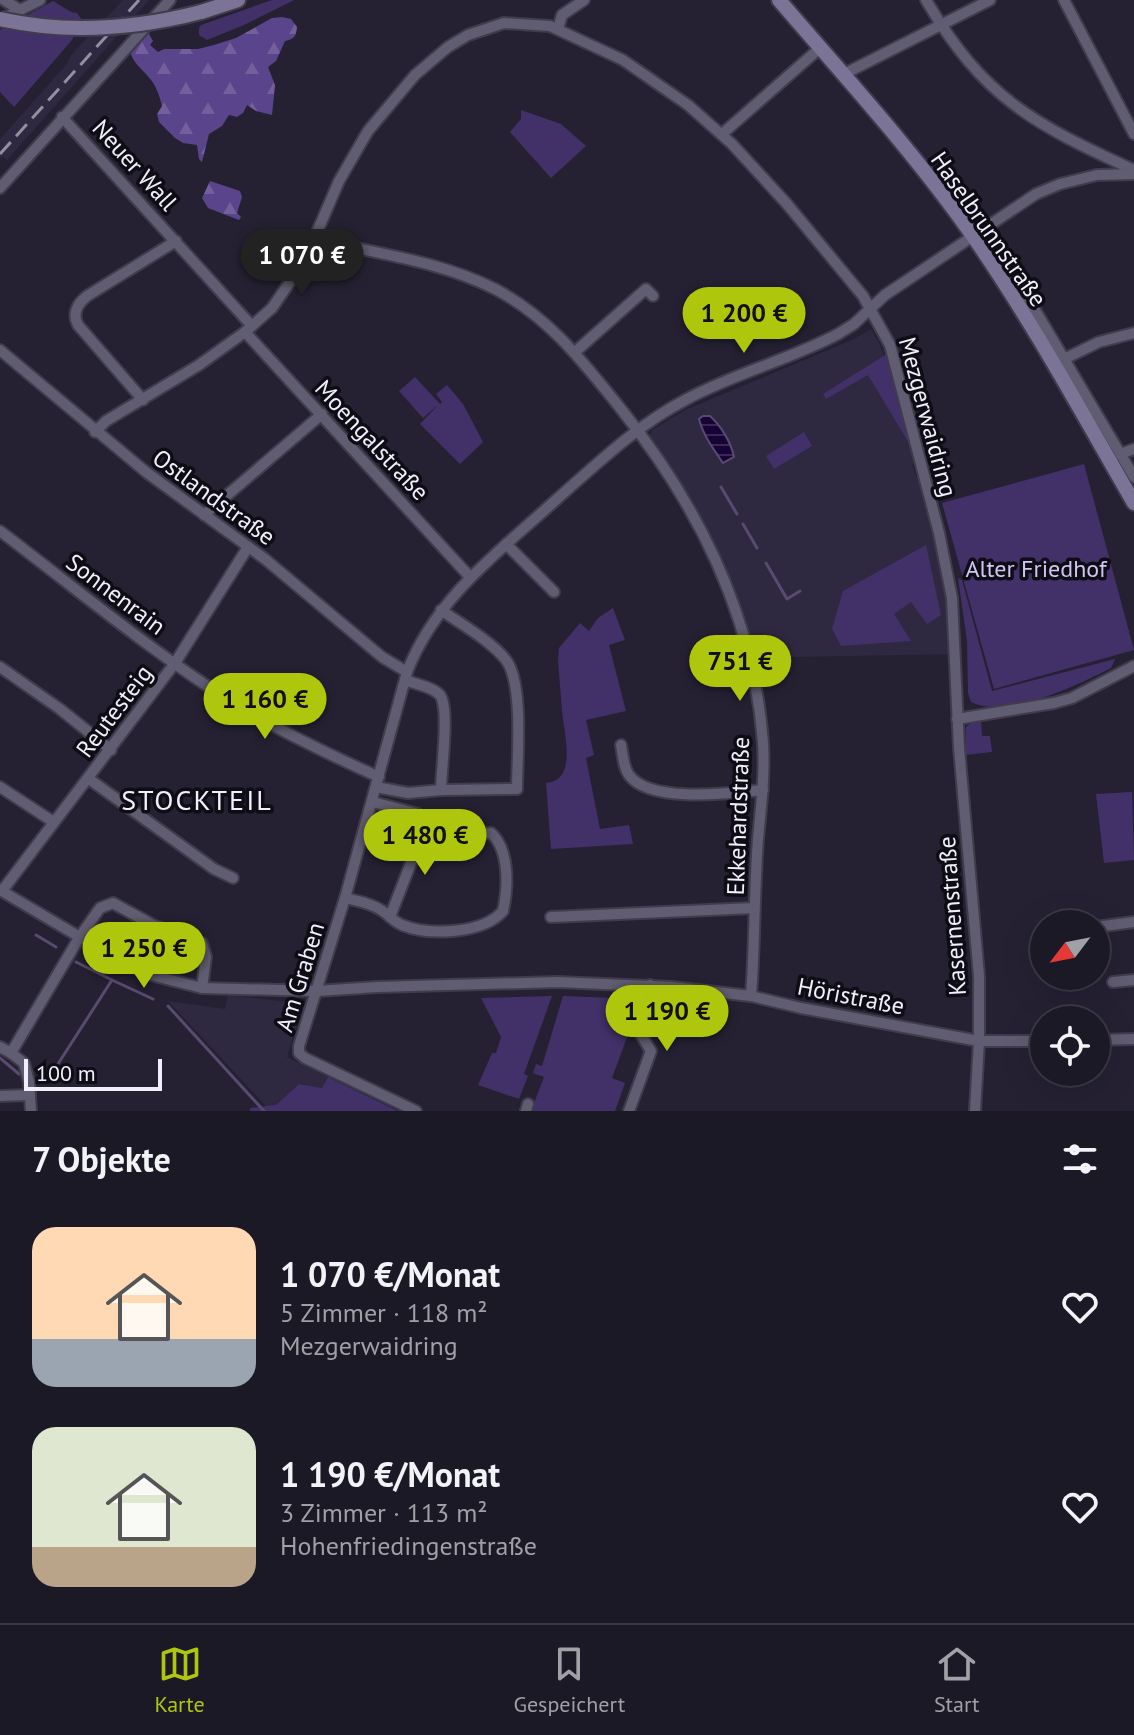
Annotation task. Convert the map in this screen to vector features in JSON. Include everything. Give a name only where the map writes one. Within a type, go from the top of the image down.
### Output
[{"type":"main road","points":[[0,20],[56,27],[111,28],[164,21],[238,0]]},
{"type":"main road","name":"Haselbrunnstraße","points":[[779,0],[972,235],[1025,316],[1134,503]]},
{"type":"street","points":[[4,0],[20,10]]},
{"type":"street","points":[[0,20],[40,0]]},
{"type":"street","points":[[0,188],[170,0]]},
{"type":"street","points":[[558,29],[562,15],[584,0]]},
{"type":"street","points":[[926,0],[978,74],[1025,114],[1134,172]]},
{"type":"street","points":[[842,75],[990,0]]},
{"type":"street","points":[[1064,0],[1134,134]]},
{"type":"street","name":"Mezgerwaidring","points":[[95,432],[106,421],[186,374],[248,329],[280,299],[305,260],[358,145],[384,110],[424,67],[455,42],[492,25],[514,22],[558,29],[642,72],[722,134],[772,186],[871,308],[890,345],[948,575],[955,621],[957,719]]},
{"type":"street","points":[[722,134],[820,48]]},
{"type":"street","name":"Neuer Wall","points":[[62,117],[176,241],[248,329]]},
{"type":"street","name":"Am Graben","points":[[416,1111],[305,1058],[299,1053],[299,1046],[373,802],[406,676],[441,610],[470,577],[637,429],[709,388],[824,341],[854,324],[885,295],[1036,194],[1060,184],[1097,175],[1134,172]]},
{"type":"street","name":"Ekkehardstraße","points":[[314,239],[446,270],[499,291],[537,316],[575,352],[637,429],[708,541],[733,602],[760,713],[763,790],[751,996]]},
{"type":"street","name":"Neuer Wall","points":[[143,400],[78,325],[75,312],[87,296],[176,241]]},
{"type":"street","name":"Haselbrunnstraße","points":[[996,244],[1134,477]]},
{"type":"street","points":[[575,352],[646,289],[653,296]]},
{"type":"street","name":"Moengalstraße","points":[[248,329],[470,577]]},
{"type":"street","points":[[1064,359],[1099,342],[1134,333]]},
{"type":"street","name":"Ostlandstraße","points":[[0,350],[95,432],[292,580],[406,676]]},
{"type":"street","points":[[204,515],[322,414]]},
{"type":"street","points":[[1120,454],[1134,449]]},
{"type":"street","name":"Sonnenrain","points":[[0,531],[175,663],[273,726],[378,782]]},
{"type":"street","points":[[506,544],[554,592]]},
{"type":"street","name":"Reutesteig","points":[[1,891],[175,663],[248,547]]},
{"type":"street","points":[[378,782],[408,793],[517,789],[517,690],[511,668],[496,650],[441,610]]},
{"type":"street","points":[[957,719],[1072,698],[1134,666]]},
{"type":"street","points":[[0,667],[111,750]]},
{"type":"street","points":[[406,676],[435,691],[442,701],[445,737],[441,790]]},
{"type":"street","name":"Kasernenstraße","points":[[957,719],[977,941],[979,1041],[975,1111]]},
{"type":"street","points":[[621,745],[626,769],[633,779],[658,789],[699,796],[763,790]]},
{"type":"street","points":[[89,779],[214,869],[233,878]]},
{"type":"street","points":[[0,787],[52,821]]},
{"type":"street","points":[[345,898],[380,909],[400,925],[419,929],[473,930],[488,924],[503,911],[505,863],[495,836],[491,833],[437,835],[418,814],[373,802]]},
{"type":"street","points":[[390,917],[426,824]]},
{"type":"street","name":"Höristraße","points":[[1,891],[79,938],[151,975],[202,988],[316,991],[558,982],[650,985],[751,996],[979,1041],[1030,1041]]},
{"type":"street","points":[[11,1053],[79,938],[100,908],[113,903],[153,925],[202,943],[206,957],[202,988]]},
{"type":"street","points":[[551,917],[754,908]]},
{"type":"street","points":[[1110,925],[1134,922]]},
{"type":"street","points":[[1113,982],[1134,980]]},
{"type":"street","points":[[629,1111],[651,1051],[637,1028],[650,985]]},
{"type":"street","points":[[1110,1040],[1134,1039]]},
{"type":"street","points":[[0,1047],[24,1063],[31,1111]]},
{"type":"street","points":[[0,1096],[30,1095]]},
{"type":"shaded area","points":[[123,0],[149,0],[7,160],[3,156],[0,159],[0,139],[66,65],[71,55]]},
{"type":"shaded area","points":[[871,329],[901,400],[921,462],[912,464],[916,477],[924,475],[942,545],[956,654],[795,657],[755,663],[741,615],[649,439],[652,430],[685,410],[852,340]]},
{"type":"shaded area","points":[[710,416],[718,425],[734,457],[723,463],[703,431],[699,419]]},
{"type":"shaded area","points":[[228,995],[304,1004],[287,1057],[328,1077],[322,1088],[299,1084],[276,1105],[267,1107],[168,1001],[225,1009]]},
{"type":"green space","points":[[272,0],[294,0],[207,40],[199,35],[201,25]]},
{"type":"green space","points":[[53,1],[77,13],[82,20],[72,40],[14,107],[0,92],[0,30]]},
{"type":"green space","points":[[272,18],[291,19],[297,27],[294,37],[285,41],[276,61],[268,67],[275,85],[272,115],[247,105],[237,117],[229,115],[222,126],[209,134],[202,162],[197,145],[183,143],[159,122],[157,114],[162,106],[158,93],[130,51],[140,35],[149,34],[153,41],[150,45],[158,52],[164,49],[198,49],[236,38]]},
{"type":"green space","points":[[521,110],[561,124],[586,146],[551,178],[510,132],[521,119]]},
{"type":"green space","points":[[210,181],[240,191],[239,220],[208,208],[202,198]]},
{"type":"green space","points":[[890,352],[913,438],[907,440],[868,375],[826,399],[823,394]]},
{"type":"green space","points":[[415,377],[440,404],[442,402],[436,394],[447,385],[463,404],[483,442],[460,464],[420,424],[438,405],[423,418],[399,391]]},
{"type":"green space","points":[[804,432],[812,446],[774,469],[766,456]]},
{"type":"green space","name":"Alter Friedhof","points":[[1084,464],[1134,650],[994,689],[942,503]]},
{"type":"green space","points":[[926,545],[941,615],[927,624],[911,602],[894,614],[911,641],[841,646],[832,629],[843,591]]},
{"type":"green space","points":[[958,578],[962,580],[992,691],[1115,659],[1111,668],[1061,691],[1022,704],[1003,707],[971,702]]},
{"type":"green space","points":[[613,608],[625,640],[609,645],[626,711],[586,720],[594,755],[586,758],[600,829],[629,825],[633,844],[551,849],[546,783],[562,774],[567,754],[559,648],[580,623],[589,631],[598,618]]},
{"type":"green space","points":[[981,719],[982,736],[990,736],[992,752],[965,755],[966,727]]},
{"type":"green space","points":[[1132,792],[1134,860],[1104,863],[1096,794]]},
{"type":"green space","points":[[552,996],[524,1074],[528,1076],[519,1099],[478,1085],[492,1053],[496,1053],[501,1037],[481,998]]},
{"type":"green space","points":[[563,996],[641,999],[612,1078],[625,1083],[615,1111],[531,1111],[544,1077],[533,1073],[536,1064],[542,1066]]},
{"type":"green space","points":[[328,1077],[398,1111],[250,1111],[250,1108],[276,1105],[299,1084],[322,1088]]},
{"type":"waterway","points":[[721,487],[737,514]]},
{"type":"waterway","points":[[743,524],[757,548]]},
{"type":"waterway","points":[[766,563],[787,599],[800,591]]},
{"type":"waterway","points":[[36,935],[56,947]]},
{"type":"waterway","points":[[76,962],[112,980]]},
{"type":"waterway","points":[[48,1071],[56,1067],[112,980],[153,999]]},
{"type":"waterway","points":[[168,1006],[264,1111]]},
{"type":"waterway","points":[[0,1058],[19,1074]]},
{"type":"railway","points":[[0,154],[139,0]]},
{"type":"district","name":"STOCKTEIL","points":[[197,799]]}]
